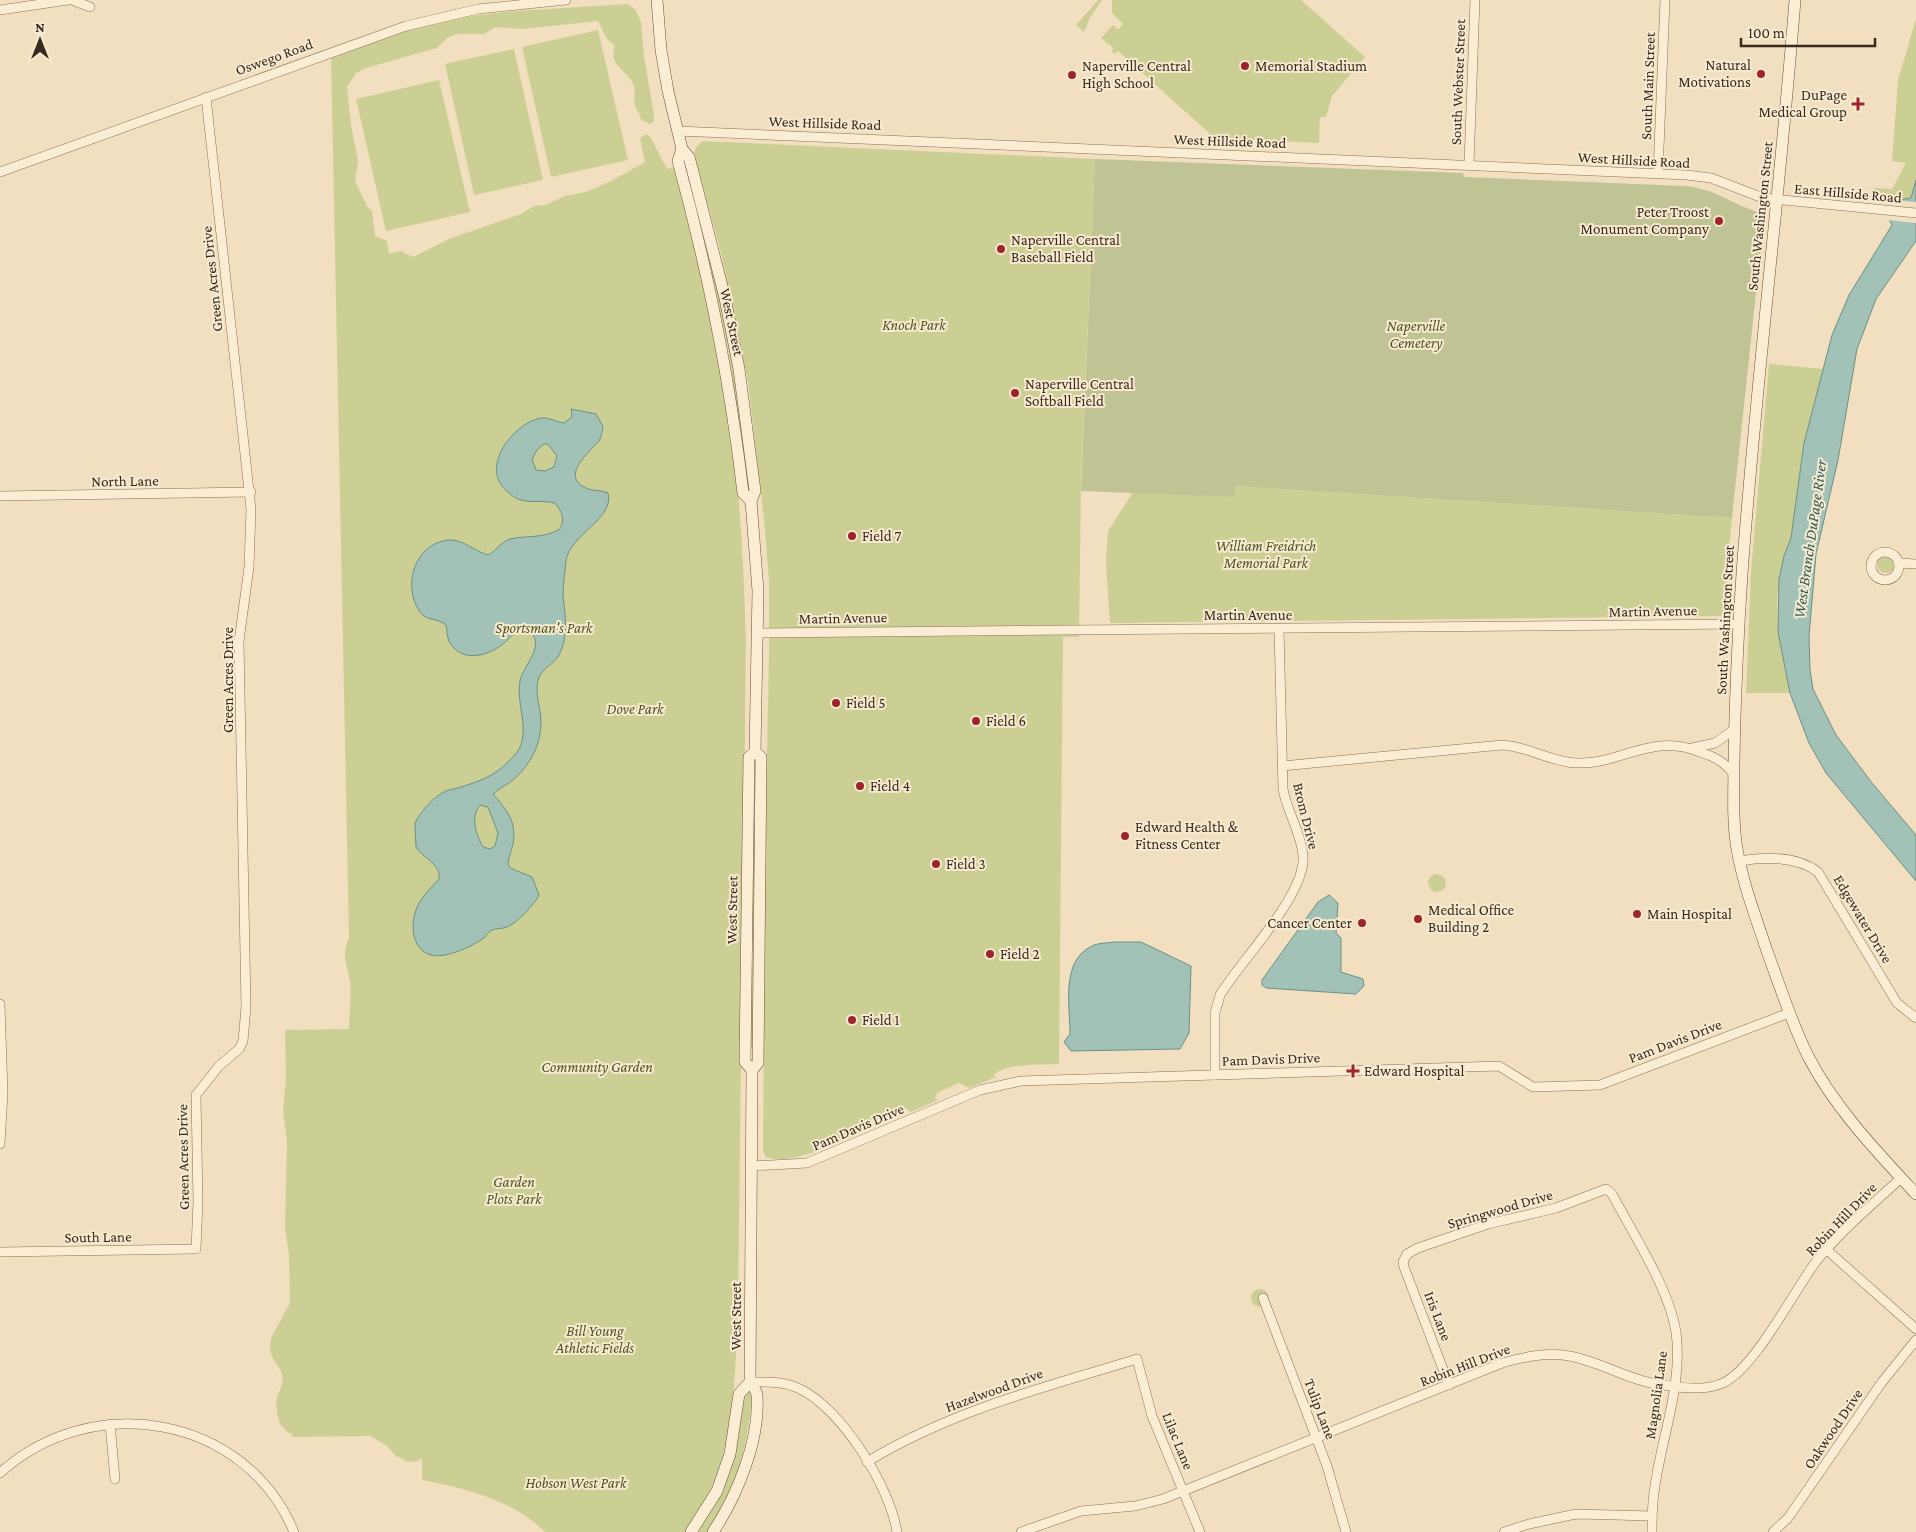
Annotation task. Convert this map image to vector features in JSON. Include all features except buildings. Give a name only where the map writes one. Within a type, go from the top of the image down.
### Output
[{"type":"street","points":[[0,10],[25,3],[68,0]]},
{"type":"street","points":[[72,0],[90,7]]},
{"type":"street","name":"Oswego Road","points":[[0,172],[363,40],[433,18],[500,6],[566,0]]},
{"type":"street","name":"West Street","points":[[657,0],[664,68],[682,149],[678,161],[722,345],[743,493],[751,501],[758,591],[756,752],[761,757],[758,1063],[752,1070],[750,1382],[757,1394],[749,1454],[730,1504],[713,1532]]},
{"type":"street","name":"South Webster Street","points":[[1469,164],[1475,0]]},
{"type":"street","name":"South Main Street","points":[[1658,174],[1665,0]]},
{"type":"street","name":"South Washington Street","points":[[1795,0],[1753,431],[1738,624],[1734,729],[1735,834],[1740,861],[1754,912],[1789,1013],[1808,1056],[1826,1086],[1916,1194]]},
{"type":"street","name":"Green Acres Drive","points":[[196,1249],[198,1202],[196,1095],[219,1066],[239,1049],[243,1040],[245,1024],[239,641],[250,559],[250,492],[206,96]]},
{"type":"street","name":"West Hillside Road","points":[[678,131],[1469,164],[1658,174],[1711,178],[1748,194],[1777,200]]},
{"type":"street","name":"East Hillside Road","points":[[1777,200],[1916,214]]},
{"type":"street","name":"North Lane","points":[[0,496],[250,492]]},
{"type":"street","points":[[1899,564],[1916,564]]},
{"type":"street","name":"Martin Avenue","points":[[757,633],[1738,624]]},
{"type":"street","name":"Brom Drive","points":[[1215,1074],[1216,1013],[1220,995],[1292,895],[1304,869],[1301,842],[1286,802],[1282,766],[1279,628]]},
{"type":"street","points":[[1282,766],[1502,745],[1512,745],[1565,763],[1581,763],[1592,762],[1651,746],[1691,748],[1715,743],[1734,729]]},
{"type":"street","points":[[1691,748],[1718,759],[1728,766],[1734,775]]},
{"type":"street","name":"Edgewater Drive","points":[[1740,861],[1753,859],[1796,861],[1818,872],[1897,1003],[1916,1018]]},
{"type":"street","points":[[0,1004],[2,1093],[0,1144]]},
{"type":"street","name":"Pam Davis Drive","points":[[752,1166],[807,1163],[980,1090],[1020,1081],[1499,1066],[1533,1087],[1600,1085],[1789,1013]]},
{"type":"street","name":"Robin Hill Drive","points":[[1021,1532],[1081,1511],[1146,1504],[1502,1363],[1525,1357],[1560,1355],[1581,1359],[1643,1381],[1674,1386],[1707,1387],[1722,1383],[1738,1373],[1827,1250],[1901,1178]]},
{"type":"street","name":"Springwood Drive","points":[[1404,1258],[1418,1248],[1488,1224],[1550,1210],[1606,1189]]},
{"type":"street","name":"Magnolia Lane","points":[[1606,1189],[1612,1194],[1669,1306],[1676,1333],[1677,1349],[1674,1386],[1654,1486],[1652,1532]]},
{"type":"street","name":"South Lane","points":[[0,1252],[196,1249]]},
{"type":"street","points":[[1827,1250],[1916,1329]]},
{"type":"street","name":"Iris Lane","points":[[1404,1258],[1404,1267],[1449,1385]]},
{"type":"street","name":"Tulip Lane","points":[[1263,1298],[1327,1466],[1346,1532]]},
{"type":"street","name":"Oakwood Drive","points":[[1773,1532],[1788,1518],[1882,1382],[1916,1340]]},
{"type":"street","name":"Hazelwood Drive","points":[[867,1462],[913,1436],[953,1418],[1059,1381],[1137,1359]]},
{"type":"street","name":"Lilac Lane","points":[[1137,1359],[1152,1416],[1200,1532]]},
{"type":"street","points":[[690,1532],[717,1490],[730,1454],[739,1394],[750,1382],[790,1385],[814,1397],[849,1434],[867,1462],[891,1505],[897,1532]]},
{"type":"street","points":[[0,1473],[25,1453],[55,1437],[76,1430],[110,1424],[144,1423],[170,1428],[194,1435],[220,1448],[248,1468],[277,1501],[294,1532]]},
{"type":"street","points":[[110,1424],[115,1479]]},
{"type":"street","points":[[1504,1532],[1576,1514],[1652,1516]]},
{"type":"green space","points":[[1098,0],[1102,0],[1090,18],[1084,32],[1076,25]]},
{"type":"green space","name":"Memorial Stadium","points":[[1112,0],[1301,0],[1365,57],[1332,96],[1326,117],[1320,117],[1319,143],[1210,138],[1209,133],[1118,51],[1115,54],[1111,51],[1114,48],[1101,38],[1113,25],[1118,30],[1123,24],[1112,13]]},
{"type":"green space","points":[[628,4],[636,10],[641,22],[644,56],[654,115],[654,121],[650,124],[641,120],[635,105],[633,85],[615,62],[613,52],[615,46],[607,39],[598,21],[522,29],[496,27],[484,34],[457,34],[447,38],[437,48],[366,68],[356,73],[347,87],[351,125],[358,161],[355,181],[367,206],[372,211],[375,236],[387,241],[389,254],[401,251],[413,257],[449,239],[521,214],[534,206],[545,205],[565,196],[586,192],[611,181],[645,162],[640,138],[647,134],[667,169],[674,167],[717,342],[734,449],[740,521],[746,642],[738,1309],[733,1397],[729,1426],[723,1454],[714,1481],[701,1507],[684,1532],[545,1532],[518,1512],[488,1497],[422,1480],[422,1458],[418,1461],[408,1462],[396,1456],[386,1445],[370,1436],[292,1437],[292,1434],[287,1432],[280,1424],[277,1413],[276,1401],[283,1381],[281,1371],[272,1357],[270,1349],[271,1338],[289,1305],[290,1298],[289,1255],[285,1228],[287,1142],[283,1110],[286,1079],[285,1030],[349,1029],[351,999],[345,954],[349,938],[331,57],[400,32],[470,16],[515,11]]},
{"type":"green space","points":[[1916,19],[1916,180],[1911,198],[1892,199],[1872,196],[1875,188],[1892,189],[1906,163],[1892,161],[1898,80]]},
{"type":"green space","points":[[598,30],[628,160],[551,177],[522,47]]},
{"type":"green space","points":[[514,49],[543,180],[474,195],[445,64]]},
{"type":"green space","points":[[439,80],[470,212],[386,231],[356,99]]},
{"type":"green space","name":"Knoch Park","points":[[703,141],[1095,159],[1081,482],[1079,637],[1063,637],[1059,1064],[1025,1065],[1006,1068],[994,1075],[996,1077],[969,1088],[959,1083],[937,1093],[935,1098],[938,1100],[911,1112],[904,1107],[860,1125],[859,1128],[862,1132],[815,1152],[788,1159],[766,1157],[763,1150],[765,859],[769,652],[769,582],[765,529],[748,382],[721,253],[694,154],[696,147]]},
{"type":"green space","name":"Naperville Cemetery","points":[[1095,159],[1463,173],[1464,177],[1685,186],[1709,191],[1757,212],[1764,217],[1732,518],[1235,486],[1234,497],[1081,491]]},
{"type":"green space","points":[[704,236],[729,337],[751,492],[748,491],[729,353]]},
{"type":"green space","points":[[1769,364],[1823,369],[1804,443],[1791,539],[1784,556],[1777,597],[1778,632],[1790,693],[1746,693],[1751,572]]},
{"type":"green space","name":"William Freidrich Memorial Park","points":[[1234,486],[1732,518],[1722,616],[1110,623],[1106,564],[1108,531],[1133,492],[1233,497]]},
{"type":"green space","points":[[1882,555],[1890,555],[1895,560],[1893,571],[1882,573],[1877,568],[1877,560]]},
{"type":"green space","points":[[753,828],[755,829],[752,940]]},
{"type":"green space","points":[[1437,874],[1443,877],[1446,883],[1443,889],[1437,892],[1431,889],[1428,883],[1431,877]]},
{"type":"green space","points":[[751,966],[754,966],[753,1048],[751,1048]]},
{"type":"green space","points":[[1260,1289],[1266,1292],[1269,1298],[1266,1304],[1260,1307],[1254,1304],[1251,1298],[1254,1292]]},
{"type":"green space","points":[[749,1391],[752,1391],[748,1429],[734,1482],[707,1532],[697,1532],[715,1504],[729,1472],[738,1444],[743,1403]]},
{"type":"water","name":"West Branch DuPage River","points":[[1916,180],[1916,241],[1876,299],[1857,349],[1838,460],[1816,554],[1809,636],[1810,670],[1813,689],[1836,735],[1872,783],[1916,835],[1916,881],[1826,773],[1809,743],[1790,693],[1778,632],[1779,579],[1784,556],[1791,538],[1804,443],[1832,335],[1849,295],[1892,225],[1889,219],[1894,201],[1911,198]]},
{"type":"water","points":[[571,409],[596,414],[603,426],[599,440],[579,463],[575,476],[584,487],[608,493],[608,502],[605,511],[599,519],[575,543],[566,561],[563,591],[566,625],[564,640],[559,655],[539,677],[537,694],[541,721],[536,748],[521,772],[512,781],[493,794],[507,811],[514,829],[513,844],[508,864],[510,868],[532,877],[539,895],[525,913],[511,925],[492,930],[480,941],[460,951],[435,956],[427,954],[421,949],[414,935],[414,918],[423,897],[439,879],[439,874],[435,866],[416,847],[415,823],[424,809],[437,797],[446,791],[459,788],[493,774],[504,766],[518,751],[523,737],[523,721],[519,697],[520,681],[533,654],[535,641],[533,634],[527,627],[518,630],[499,647],[486,653],[472,656],[459,652],[449,641],[446,625],[425,617],[420,612],[412,590],[414,568],[419,558],[436,543],[448,540],[459,541],[488,555],[510,539],[541,536],[560,529],[562,516],[555,503],[525,501],[515,498],[508,492],[500,482],[497,471],[498,460],[510,438],[520,428],[530,422],[547,418],[564,423],[572,417]],"holes":[[[544,444],[548,444],[557,456],[554,467],[545,471],[536,470],[532,459],[537,450]],[[480,805],[488,807],[498,833],[495,846],[490,849],[483,847],[476,831],[475,815]]]},
{"type":"water","points":[[1329,895],[1338,903],[1336,933],[1341,938],[1341,972],[1363,979],[1364,986],[1356,994],[1266,988],[1262,985],[1262,980],[1318,902]]},
{"type":"water","points":[[1114,942],[1141,942],[1191,966],[1189,1033],[1180,1049],[1071,1051],[1064,1042],[1070,1034],[1069,984],[1071,972],[1076,961],[1083,952],[1094,945]]},
{"type":"pier","points":[[1891,200],[1916,202],[1916,223],[1887,220],[1888,205]]},
{"type":"place","name":"Memorial Stadium","points":[[1245,66]]},
{"type":"place","name":"Natural Motivations","points":[[1761,74]]},
{"type":"place","name":"Naperville Central High School","points":[[1072,75]]},
{"type":"place","name":"DuPage Medical Group","points":[[1858,104]]},
{"type":"place","name":"Peter Troost Monument Company","points":[[1719,221]]},
{"type":"place","name":"Naperville Central Baseball Field","points":[[1001,249]]},
{"type":"place","name":"Naperville Central Softball Field","points":[[1015,393]]},
{"type":"place","name":"Field 7","points":[[852,536]]},
{"type":"place","name":"Field 5","points":[[836,703]]},
{"type":"place","name":"Field 6","points":[[976,721]]},
{"type":"place","name":"Field 4","points":[[860,786]]},
{"type":"place","name":"Edward Health & Fitness Center","points":[[1125,836]]},
{"type":"place","name":"Field 3","points":[[936,864]]},
{"type":"place","name":"Main Hospital","points":[[1637,914]]},
{"type":"place","name":"Medical Office Building 2","points":[[1418,919]]},
{"type":"place","name":"Cancer Center","points":[[1362,923]]},
{"type":"place","name":"Field 2","points":[[990,954]]},
{"type":"place","name":"Field 1","points":[[852,1020]]},
{"type":"place","name":"Edward Hospital","points":[[1353,1071]]},
{"type":"park label","name":"Sportsman's Park","points":[[544,628]]},
{"type":"park label","name":"Dove Park","points":[[635,709]]},
{"type":"park label","name":"Community Garden","points":[[597,1067]]},
{"type":"park label","name":"Garden Plots Park","points":[[514,1190]]},
{"type":"park label","name":"Bill Young Athletic Fields","points":[[595,1340]]},
{"type":"park label","name":"Hobson West Park","points":[[576,1483]]}]
